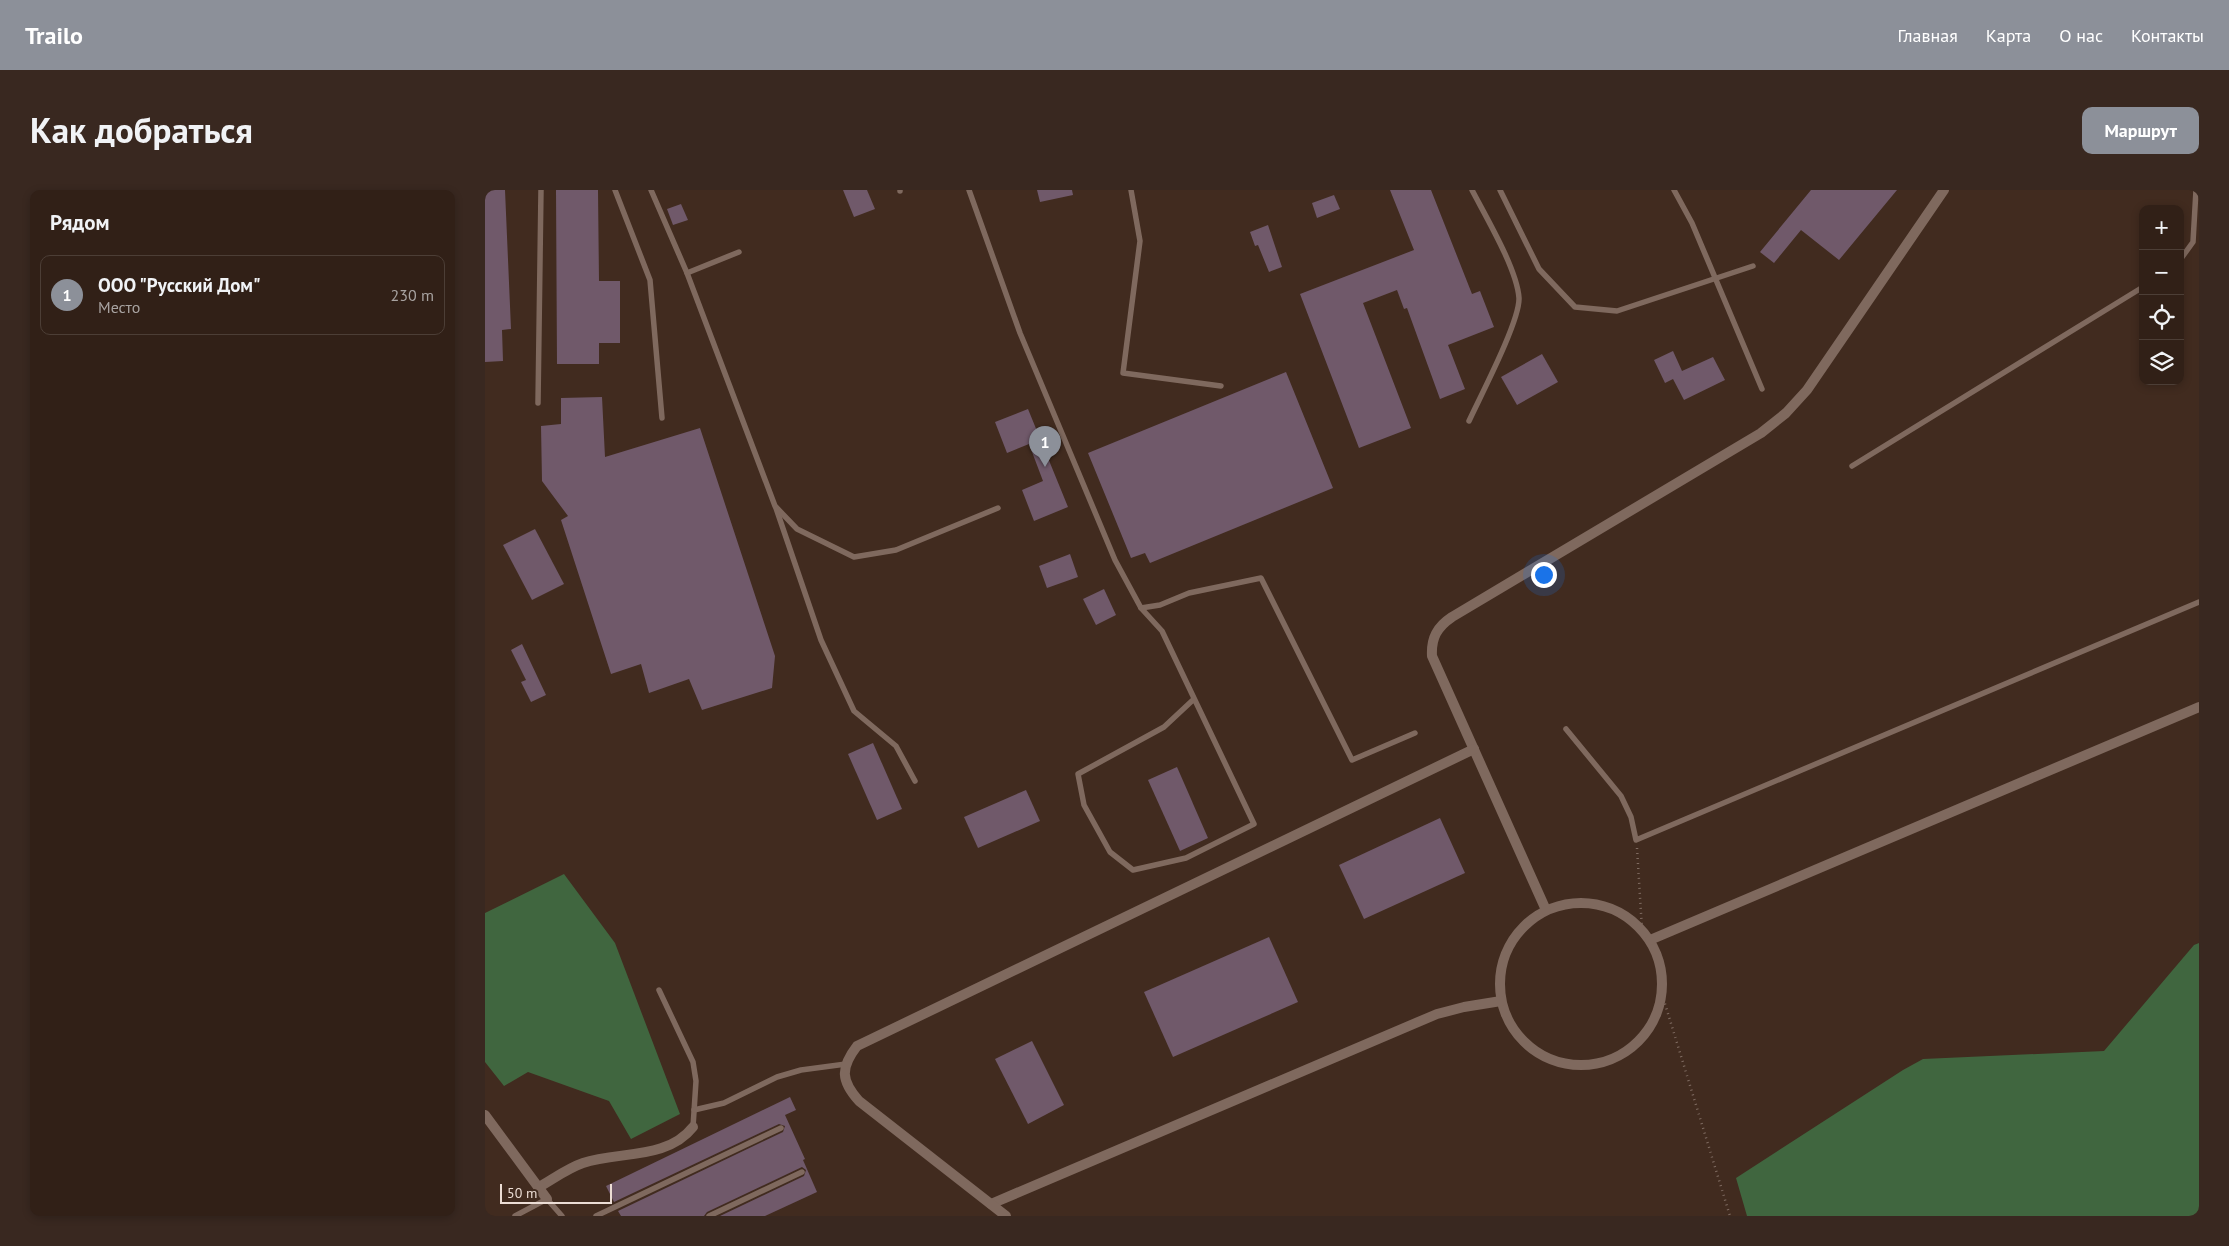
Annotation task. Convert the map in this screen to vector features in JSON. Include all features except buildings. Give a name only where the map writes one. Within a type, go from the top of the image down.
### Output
[{"type":"street","points":[[1547,910],[1432,656],[1431,644],[1435,633],[1442,624],[1761,433],[1787,413],[1807,390],[1943,190]]},
{"type":"street","points":[[1650,940],[2199,707]]},
{"type":"street","points":[[1006,1216],[859,1101],[848,1090],[844,1074],[847,1059],[857,1046],[1474,749]]},
{"type":"street","points":[[1580,902],[1614,909],[1641,929],[1650,940],[1660,966],[1662,994],[1651,1024],[1630,1049],[1601,1063],[1568,1065],[1537,1053],[1514,1031],[1501,1001],[1501,965],[1517,932],[1547,910],[1580,902]]},
{"type":"street","points":[[991,1204],[1437,1014],[1501,1001]]},
{"type":"street","points":[[485,1115],[547,1199]]},
{"type":"street","points":[[539,1186],[582,1163],[636,1154],[667,1146],[685,1138],[693,1127]]},
{"type":"lane","points":[[539,403],[541,190]]},
{"type":"lane","points":[[615,190],[650,280],[662,418]]},
{"type":"lane","points":[[651,190],[687,273],[775,506],[821,640],[854,711],[897,746],[915,782]]},
{"type":"lane","points":[[969,190],[1027,351],[1115,560],[1141,608],[1162,631],[1254,824],[1186,858],[1133,870],[1110,852],[1084,805],[1078,774],[1164,727],[1194,699]]},
{"type":"lane","points":[[1131,190],[1140,241],[1123,373],[1221,386]]},
{"type":"lane","points":[[1469,421],[1511,330],[1519,300],[1512,274],[1472,190]]},
{"type":"lane","points":[[1500,190],[1539,269],[1575,307],[1617,311],[1753,266]]},
{"type":"lane","points":[[1674,190],[1692,222],[1762,389]]},
{"type":"lane","points":[[2184,254],[2193,242],[2195,190]]},
{"type":"lane","points":[[687,273],[739,252]]},
{"type":"lane","points":[[1852,466],[2139,289]]},
{"type":"lane","points":[[775,506],[797,529],[854,557],[896,550],[998,508]]},
{"type":"lane","points":[[1141,608],[1160,605],[1189,592],[1261,578],[1352,760],[1415,733]]},
{"type":"lane","points":[[1566,729],[1621,796],[1631,817],[1637,840],[2199,602]]},
{"type":"lane","points":[[659,990],[693,1062],[696,1081],[693,1127]]},
{"type":"lane","points":[[694,1110],[724,1103],[777,1078],[801,1070],[846,1064]]},
{"type":"lane","points":[[596,1216],[781,1128]]},
{"type":"lane","points":[[709,1216],[802,1172]]},
{"type":"lane","points":[[515,1216],[547,1199],[562,1216]]},
{"type":"path","points":[[1637,840],[1641,929]]},
{"type":"path","points":[[1662,994],[1730,1216]]},
{"type":"green space","points":[[564,874],[615,943],[680,1114],[631,1139],[609,1101],[528,1072],[504,1086],[485,1062],[485,913]]},
{"type":"green space","points":[[2199,943],[2199,1216],[1747,1216],[1736,1178],[1903,1070],[1923,1059],[2104,1051],[2194,945]]},
{"type":"place","name":"ООО \"Русский Дом\"","points":[[1045,467]]}]
